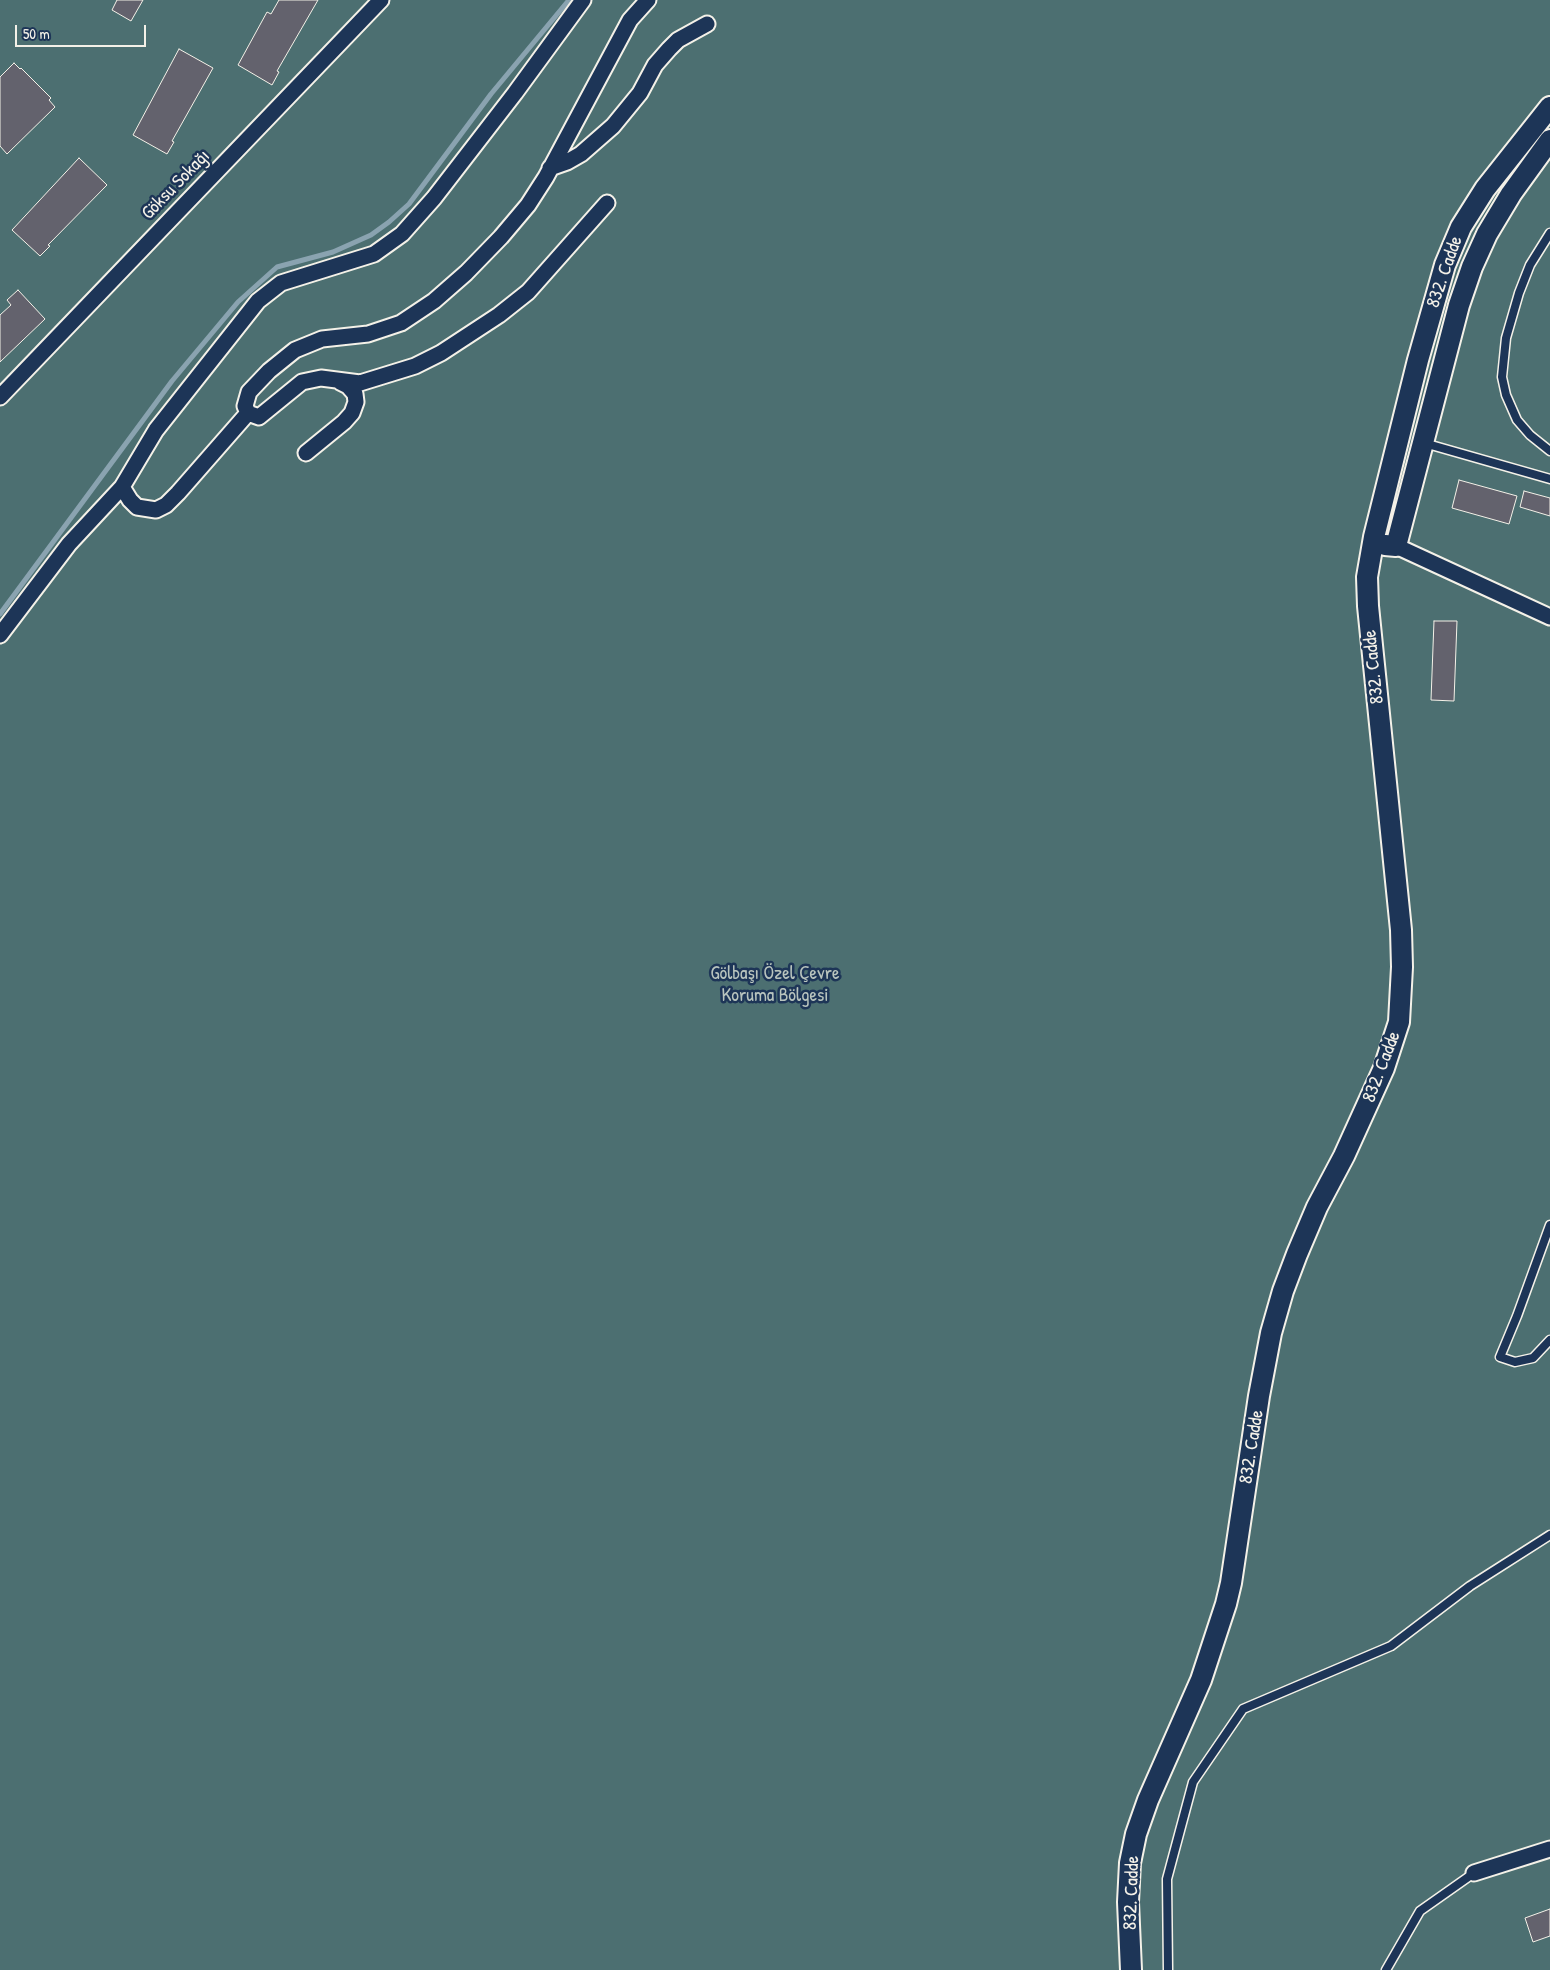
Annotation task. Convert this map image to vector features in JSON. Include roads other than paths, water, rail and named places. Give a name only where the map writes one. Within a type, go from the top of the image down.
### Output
[{"type":"street","name":"Göksu Sokağı","points":[[0,397],[381,0]]},
{"type":"street","points":[[0,636],[69,544],[122,487],[156,430],[258,301],[281,283],[374,254],[402,234],[434,198],[515,94],[583,0]]},
{"type":"street","points":[[608,202],[528,292],[470,335],[432,357],[390,375],[360,383],[340,382],[321,378],[302,382],[259,418],[248,413],[245,406],[249,392],[295,350],[322,339],[368,334],[400,323],[434,301],[466,273],[501,237],[528,205],[630,20],[648,0]]},
{"type":"street","points":[[550,168],[567,162],[581,154],[613,126],[640,93],[654,65],[678,40],[707,24]]},
{"type":"street","name":"832. Cadde","points":[[1131,1970],[1129,1882],[1130,1863],[1136,1834],[1148,1800],[1201,1680],[1226,1604],[1231,1583],[1259,1396],[1273,1325],[1297,1254],[1384,1068],[1400,1022],[1402,992],[1401,930],[1368,606],[1367,577],[1374,537],[1398,436],[1445,265],[1461,227],[1485,189],[1514,150],[1550,107]]},
{"type":"street","name":"832. Cadde","points":[[1390,546],[1422,443],[1458,306],[1479,250],[1511,194],[1550,140]]},
{"type":"street","points":[[306,453],[344,422],[352,412],[356,402],[355,394],[348,386],[340,382]]},
{"type":"street","points":[[122,487],[137,507],[156,510],[166,505],[248,413]]},
{"type":"street","points":[[1398,436],[1422,443]]},
{"type":"street","points":[[1390,546],[1550,617]]},
{"type":"street","points":[[1474,1873],[1550,1849]]},
{"type":"lane","points":[[1550,233],[1530,265],[1519,293],[1506,338],[1502,377],[1506,395],[1517,420],[1530,435],[1550,451]]},
{"type":"lane","points":[[1422,443],[1550,479]]},
{"type":"lane","points":[[1550,1225],[1500,1357],[1515,1362],[1533,1358],[1550,1340]]},
{"type":"lane","points":[[1168,1970],[1167,1878],[1193,1782],[1243,1709],[1391,1646],[1470,1586],[1550,1535]]},
{"type":"lane","points":[[1386,1970],[1420,1911],[1474,1873]]},
{"type":"waterway","points":[[0,614],[172,381],[238,302],[277,267],[333,252],[371,235],[409,204],[491,94],[569,0]]},
{"type":"park label","name":"Gölbaşı Özel Çevre Koruma Bölgesi","points":[[775,985]]}]
